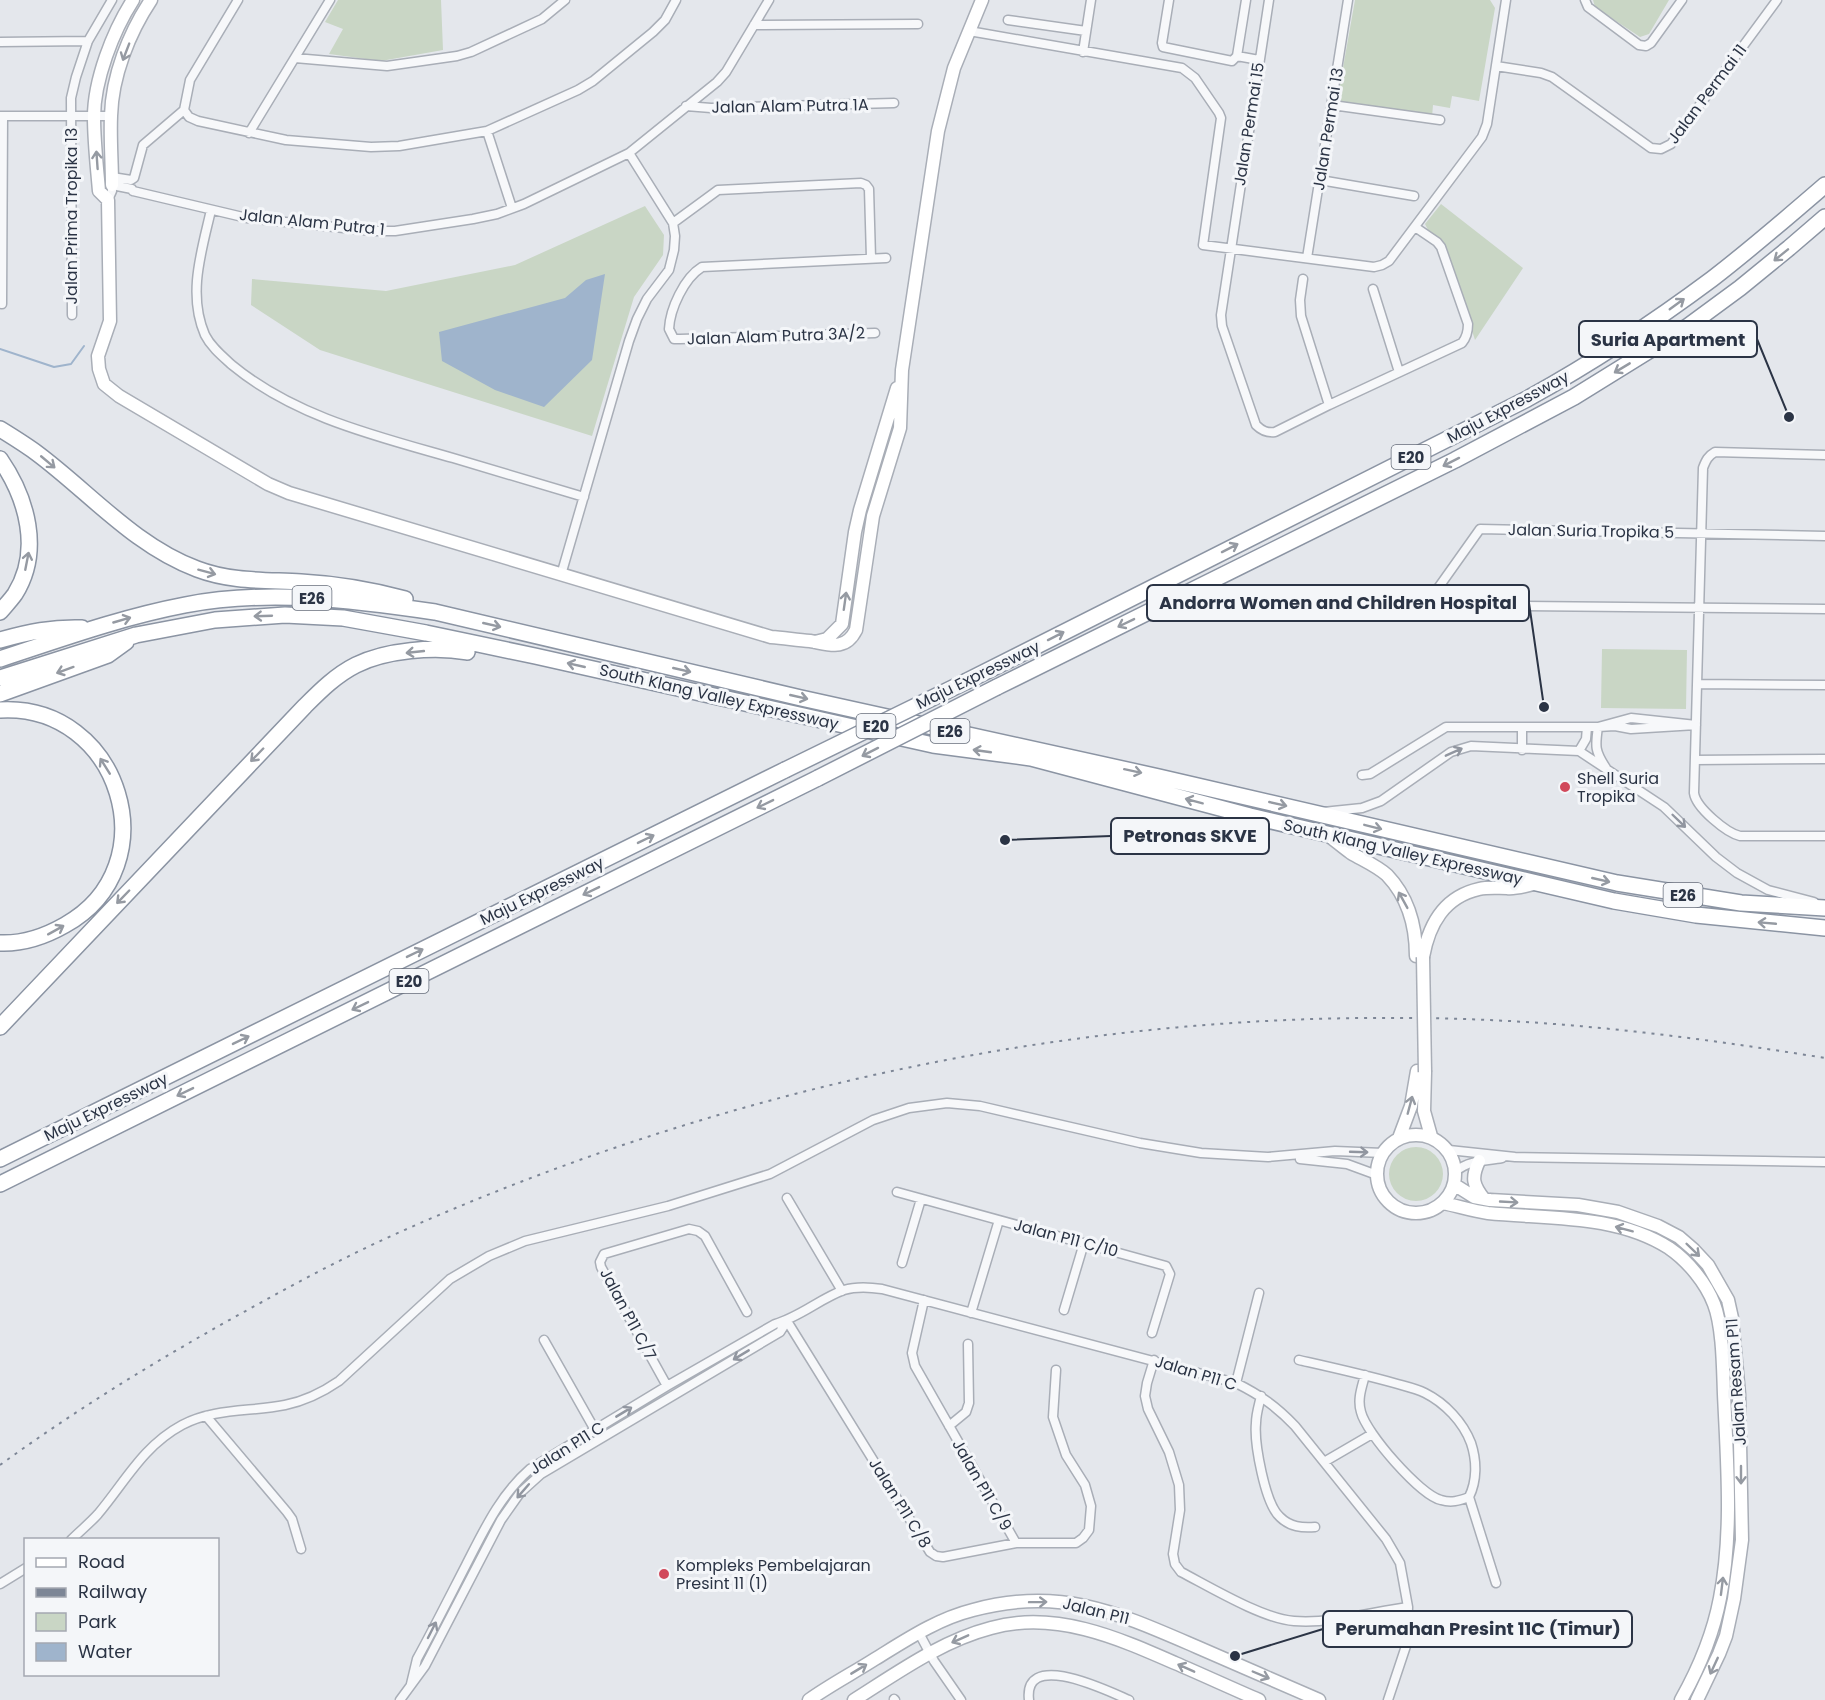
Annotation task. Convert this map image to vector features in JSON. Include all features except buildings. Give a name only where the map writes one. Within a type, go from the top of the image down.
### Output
[{"type":"highway","name":"Maju Expressway","points":[[0,1159],[966,681],[1506,410],[1577,371],[1644,327],[1712,279],[1825,185]]},
{"type":"highway","name":"Maju Expressway","points":[[0,1184],[1455,460],[1574,397],[1687,327],[1740,288],[1825,217]]},
{"type":"highway","points":[[0,429],[38,454],[151,546],[198,570],[237,580],[304,582],[376,591],[415,602],[435,612]]},
{"type":"highway","points":[[0,459],[14,480],[22,500],[29,523],[30,546],[24,573],[15,594],[0,612]]},
{"type":"highway","name":"South Klang Valley Expressway","points":[[0,659],[149,612],[187,604],[255,597],[285,597],[343,600],[435,612],[1617,884],[1741,903],[1825,908]]},
{"type":"highway","name":"South Klang Valley Expressway","points":[[0,678],[136,635],[215,620],[256,616],[318,616],[372,623],[535,656],[933,745],[1031,758],[1328,835],[1614,901],[1696,915],[1825,927]]},
{"type":"highway","points":[[0,640],[50,628],[95,628]]},
{"type":"highway","points":[[0,694],[108,655],[136,635]]},
{"type":"highway","points":[[0,1027],[288,723],[328,684],[357,665],[390,654],[448,649],[503,658],[535,656]]},
{"type":"highway","points":[[0,710],[22,709],[41,714],[75,731],[88,743],[105,763],[116,785],[122,807],[123,832],[120,854],[111,877],[99,896],[80,916],[43,937],[14,944],[0,943]]},
{"type":"main road","points":[[111,188],[99,192],[94,116],[97,89],[117,28],[133,0]]},
{"type":"main road","points":[[151,0],[139,21],[118,72],[111,116],[110,321],[98,356],[104,384],[149,414],[268,484],[289,493],[771,637],[830,646],[841,645],[852,637],[856,630],[873,516],[898,438],[902,370],[938,132],[954,68],[982,0]]},
{"type":"main road","points":[[814,642],[827,639],[842,624],[860,510],[902,370]]},
{"type":"main road","points":[[883,434],[891,434],[900,418]]},
{"type":"main road","points":[[883,434],[889,447],[887,474]]},
{"type":"main road","points":[[851,563],[860,563],[867,552]]},
{"type":"main road","points":[[1328,835],[1386,875],[1406,903],[1412,919],[1420,956],[1421,1072],[1425,1111],[1431,1136]]},
{"type":"main road","points":[[1420,956],[1431,927],[1459,897],[1479,889],[1509,889],[1538,883]]},
{"type":"main road","points":[[1399,1138],[1421,1072]]},
{"type":"main road","points":[[1415,1134],[1431,1136],[1449,1150],[1456,1171],[1455,1185],[1450,1195],[1434,1209],[1423,1213],[1401,1210],[1391,1204],[1378,1186],[1378,1163],[1390,1144],[1399,1138],[1415,1134]]},
{"type":"main road","points":[[1479,1161],[1474,1172],[1474,1182],[1476,1190],[1485,1199]]},
{"type":"main road","name":"Jalan Resam P11","points":[[1455,1185],[1474,1197],[1578,1205],[1618,1212],[1658,1226],[1679,1237],[1695,1250],[1708,1265],[1728,1300],[1732,1318],[1739,1394],[1742,1540],[1734,1599],[1726,1636],[1697,1700]]},
{"type":"main road","name":"Jalan Resam P11","points":[[1443,1203],[1484,1212],[1576,1220],[1634,1231],[1670,1249],[1684,1260],[1696,1274],[1715,1305],[1722,1357],[1727,1457],[1727,1539],[1720,1596],[1712,1632],[1681,1700]]},
{"type":"main road","name":"Jalan P11","points":[[809,1700],[919,1633],[945,1620],[972,1610],[1021,1602],[1064,1602],[1088,1606],[1128,1618],[1319,1700]]},
{"type":"main road","name":"Jalan P11","points":[[854,1700],[930,1653],[972,1634],[992,1627],[1030,1623],[1074,1626],[1122,1640],[1259,1700]]},
{"type":"street","name":"Jalan Prima Tropika 13","points":[[72,315],[71,98],[88,41],[112,0]]},
{"type":"street","points":[[111,188],[134,178],[143,145],[184,110],[190,80],[238,0]]},
{"type":"street","points":[[249,133],[330,0]]},
{"type":"street","points":[[295,58],[387,66],[457,56],[471,52],[542,19],[565,0]]},
{"type":"street","points":[[184,110],[192,119],[249,133],[286,140],[370,147],[399,146],[487,131],[593,81],[653,32],[664,20],[676,0]]},
{"type":"street","name":"Jalan Alam Putra 1","points":[[111,188],[132,189],[211,210],[265,220],[380,231],[395,231],[473,219],[512,208],[629,153],[726,72],[768,0]]},
{"type":"street","points":[[1083,52],[1091,0]]},
{"type":"street","points":[[1169,0],[1163,47],[1232,61],[1237,56],[1246,0]]},
{"type":"street","name":"Jalan Permai 15","points":[[1269,0],[1230,249],[1221,315],[1222,326],[1256,425],[1264,432],[1275,432],[1329,405]]},
{"type":"street","name":"Jalan Permai 13","points":[[1307,258],[1348,0]]},
{"type":"street","points":[[969,31],[1182,68],[1195,78],[1219,113],[1221,123],[1203,245],[1374,267],[1382,266],[1389,261],[1482,137],[1487,124],[1506,0]]},
{"type":"street","points":[[1585,0],[1588,7],[1640,45],[1646,46],[1651,44],[1682,0]]},
{"type":"street","name":"Jalan Permai 11","points":[[1496,66],[1542,73],[1552,77],[1651,148],[1661,149],[1671,144],[1777,0]]},
{"type":"street","points":[[1008,20],[1086,31]]},
{"type":"street","points":[[754,25],[918,24]]},
{"type":"street","points":[[0,42],[88,41]]},
{"type":"street","points":[[1237,56],[1258,60]]},
{"type":"street","name":"Jalan Alam Putra 1A","points":[[686,106],[711,108],[894,103]]},
{"type":"street","points":[[1332,105],[1440,120]]},
{"type":"street","points":[[2,304],[2,116],[111,116]]},
{"type":"street","points":[[487,131],[512,208]]},
{"type":"street","points":[[561,575],[634,326],[647,299],[669,270],[675,243],[673,223],[629,153]]},
{"type":"street","points":[[1320,180],[1414,196]]},
{"type":"street","points":[[673,223],[718,190],[861,183],[869,189],[871,258],[886,258]]},
{"type":"street","points":[[211,210],[196,294],[200,317],[206,336],[217,352],[243,373],[280,398],[312,414],[368,433],[584,496]]},
{"type":"street","points":[[1303,279],[1300,300],[1301,316],[1329,405],[1462,343],[1465,339],[1468,324],[1441,247],[1415,227]]},
{"type":"street","name":"Jalan Alam Putra 3A/2","points":[[871,258],[702,267],[692,275],[673,308],[669,329],[674,339],[875,333]]},
{"type":"street","points":[[1373,289],[1399,372]]},
{"type":"street","points":[[1825,454],[1716,452],[1705,461],[1695,759],[1695,799],[1731,834],[1740,836],[1825,836]]},
{"type":"street","name":"Jalan Suria Tropika 5","points":[[1700,608],[1437,605],[1432,603],[1431,598],[1480,529],[1825,536]]},
{"type":"street","points":[[1700,608],[1825,609]]},
{"type":"street","points":[[1697,684],[1825,685]]},
{"type":"street","points":[[1362,775],[1370,774],[1446,727],[1598,727],[1631,718],[1696,725]]},
{"type":"street","points":[[1522,727],[1522,750]]},
{"type":"street","points":[[1579,751],[1586,739],[1587,727]]},
{"type":"street","points":[[1598,727],[1597,754],[1608,771]]},
{"type":"street","points":[[1316,813],[1362,808],[1381,801],[1460,748],[1579,751],[1664,807],[1716,857],[1737,873],[1758,885],[1805,899],[1825,908]]},
{"type":"street","points":[[1695,759],[1825,759]]},
{"type":"street","points":[[72,1538],[96,1516],[145,1452],[164,1436],[206,1416],[285,1405],[329,1388],[450,1279],[489,1256],[525,1241],[668,1206],[770,1174],[873,1120],[909,1108],[947,1102],[980,1106],[1140,1143],[1201,1153],[1284,1157],[1347,1164],[1377,1174]]},
{"type":"street","points":[[1449,1150],[1515,1157],[1825,1162]]},
{"type":"street","points":[[1284,1157],[1335,1151],[1383,1153]]},
{"type":"street","points":[[1456,1171],[1465,1164],[1515,1157]]},
{"type":"street","name":"Jalan P11 C/10","points":[[897,1192],[1166,1266],[1170,1274],[1152,1333]]},
{"type":"street","points":[[788,1198],[842,1291]]},
{"type":"street","points":[[902,1263],[921,1199]]},
{"type":"street","points":[[971,1313],[999,1220]]},
{"type":"street","name":"Jalan P11 C/7","points":[[667,1386],[601,1268],[601,1257],[604,1254],[689,1229],[698,1231],[705,1236],[747,1312]]},
{"type":"street","points":[[1064,1310],[1084,1243]]},
{"type":"street","name":"Jalan P11 C","points":[[411,1684],[417,1659],[491,1516],[511,1487],[530,1469],[775,1324],[787,1321],[842,1291],[870,1287],[1236,1383],[1261,1396],[1280,1410],[1386,1539],[1400,1563],[1408,1606],[1407,1643],[1389,1700]]},
{"type":"street","points":[[1236,1383],[1259,1293]]},
{"type":"street","name":"Jalan P11 C/9","points":[[924,1300],[912,1353],[913,1359],[1016,1544]]},
{"type":"street","name":"Jalan P11 C","points":[[400,1700],[424,1666],[501,1520],[528,1485],[541,1474],[780,1332],[787,1321]]},
{"type":"street","name":"Jalan P11 C/8","points":[[787,1321],[930,1552],[936,1556],[943,1557],[1016,1544],[1076,1543],[1089,1530],[1091,1506],[1089,1494],[1066,1455],[1053,1417],[1056,1370]]},
{"type":"street","points":[[544,1340],[595,1430]]},
{"type":"street","name":"Jalan P11 C/9","points":[[949,1426],[966,1412],[969,1403],[968,1344]]},
{"type":"street","points":[[1155,1360],[1145,1396],[1148,1409],[1172,1459],[1179,1485],[1180,1510],[1173,1554],[1175,1564],[1181,1572],[1273,1617],[1292,1621],[1317,1621],[1408,1606]]},
{"type":"street","points":[[1299,1360],[1365,1375],[1424,1392],[1449,1410],[1461,1423],[1474,1453],[1473,1489],[1469,1497],[1496,1583]]},
{"type":"street","points":[[1365,1375],[1359,1405],[1361,1415],[1372,1434],[1396,1462],[1429,1494],[1439,1500],[1450,1502],[1469,1497]]},
{"type":"street","points":[[1261,1396],[1255,1437],[1267,1495],[1279,1517],[1300,1528],[1315,1527]]},
{"type":"street","points":[[206,1416],[287,1512],[292,1519],[301,1549]]},
{"type":"street","points":[[1324,1462],[1372,1434]]},
{"type":"street","points":[[0,1584],[24,1570]]},
{"type":"street","points":[[919,1633],[961,1700]]},
{"type":"street","points":[[1029,1700],[1029,1687],[1036,1677],[1049,1675],[1089,1683],[1129,1700]]},
{"type":"green space","points":[[338,0],[441,0],[443,50],[381,61],[329,54],[343,29],[325,22]]},
{"type":"green space","points":[[1355,0],[1490,0],[1495,8],[1479,101],[1452,96],[1450,108],[1433,105],[1432,117],[1342,102],[1338,96]]},
{"type":"green space","points":[[1593,0],[1669,0],[1649,34],[1640,37],[1595,7]]},
{"type":"green space","points":[[1441,204],[1523,268],[1475,340],[1443,241],[1429,232],[1425,224]]},
{"type":"green space","points":[[645,206],[664,235],[663,255],[634,297],[592,436],[320,350],[251,305],[252,279],[386,291],[515,265]]},
{"type":"green space","points":[[1602,649],[1687,650],[1686,709],[1601,708]]},
{"type":"green space","points":[[1416,1147],[1426,1149],[1435,1155],[1441,1164],[1443,1174],[1441,1184],[1435,1193],[1426,1199],[1416,1201],[1406,1199],[1397,1193],[1391,1184],[1389,1174],[1391,1164],[1397,1155],[1406,1149]]},
{"type":"water","points":[[605,274],[592,360],[544,407],[495,390],[442,361],[439,332],[565,298],[586,280]]},
{"type":"waterway","points":[[0,349],[54,367],[71,364],[84,346]]},
{"type":"railway","points":[[0,1465],[96,1400],[195,1340],[313,1274],[400,1232],[519,1182],[641,1139],[765,1102],[890,1071],[1017,1047],[1145,1030],[1274,1021],[1403,1018],[1509,1021],[1614,1029],[1825,1058]]},
{"type":"place","name":"Suria Apartment","points":[[1789,417]]},
{"type":"place","name":"Andorra Women and Children Hospital","points":[[1544,707]]},
{"type":"place","name":"Shell Suria Tropika","points":[[1565,787]]},
{"type":"place","name":"Petronas SKVE","points":[[1005,840]]},
{"type":"place","name":"Kompleks Pembelajaran Presint 11 (1)","points":[[664,1574]]},
{"type":"place","name":"Perumahan Presint 11C (Timur)","points":[[1235,1656]]}]
